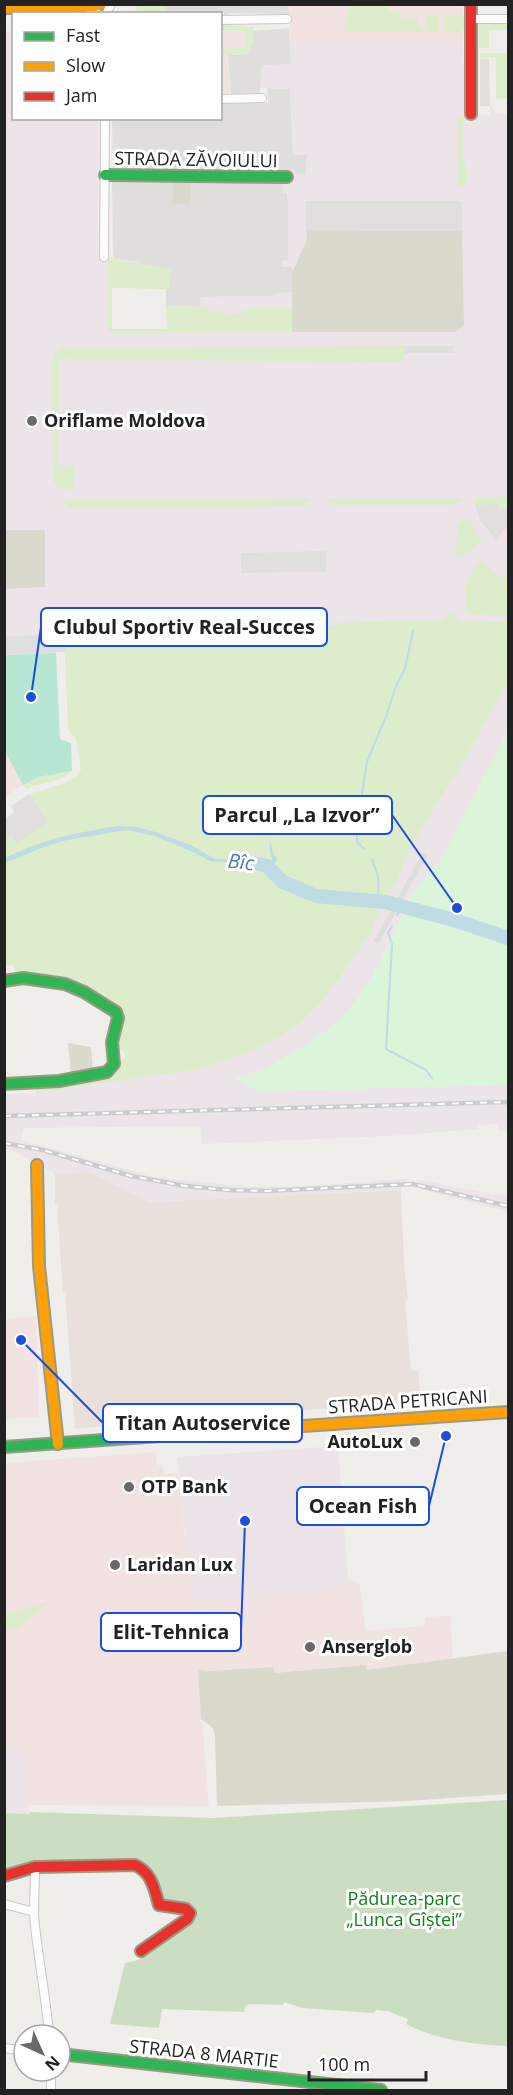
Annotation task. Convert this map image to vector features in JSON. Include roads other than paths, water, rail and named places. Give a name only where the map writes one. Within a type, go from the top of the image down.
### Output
[{"type":"street","points":[[4,8],[101,4]]},
{"type":"street","points":[[471,4],[471,114]]},
{"type":"street","points":[[85,6],[95,12]]},
{"type":"street","points":[[222,21],[287,19]]},
{"type":"street","points":[[471,19],[508,19]]},
{"type":"street","points":[[222,99],[262,98]]},
{"type":"street","points":[[104,257],[105,120]]},
{"type":"street","name":"STRADA ZĂVOIULUI","points":[[105,175],[287,177]]},
{"type":"street","points":[[4,981],[23,978],[65,984],[98,1000],[116,1012],[118,1018],[112,1042],[114,1064],[107,1072],[59,1081],[4,1084]]},
{"type":"street","points":[[37,1165],[39,1266],[58,1444]]},
{"type":"street","name":"STRADA PETRICANI","points":[[4,1448],[508,1412]]},
{"type":"street","points":[[4,1876],[35,1867],[128,1864],[144,1869],[155,1885],[159,1905],[186,1910],[190,1913],[187,1918],[141,1951]]},
{"type":"street","points":[[35,1867],[34,1912],[48,2023]]},
{"type":"street","points":[[4,1904],[34,1912]]},
{"type":"street","name":"STRADA 8 MARTIE","points":[[72,2055],[381,2091]]},
{"type":"water","points":[[118,826],[152,831],[191,845],[215,859],[264,860],[269,863],[272,860],[269,846],[271,843],[273,854],[277,858],[270,869],[264,866],[210,861],[155,836],[126,830],[67,840],[5,863],[5,858],[46,842]]},
{"type":"waterway","points":[[364,849],[357,842],[357,825],[367,762],[396,686],[405,669],[413,631]]},
{"type":"waterway","points":[[372,859],[378,876],[379,901]]},
{"type":"waterway","name":"Bîc","points":[[253,863],[267,866],[283,882],[316,896],[385,902],[454,920],[508,938]]},
{"type":"waterway","points":[[397,915],[402,906]]},
{"type":"waterway","points":[[392,926],[388,933],[392,944],[386,1049],[426,1070],[432,1078]]},
{"type":"railway","points":[[4,1116],[508,1102]]},
{"type":"railway","points":[[4,1143],[43,1150],[131,1176],[185,1186],[267,1191],[413,1184],[508,1206]]},
{"type":"place","name":"Oriflame Moldova","points":[[32,421]]},
{"type":"place","name":"Clubul Sportiv Real-Succes","points":[[31,697]]},
{"type":"place","name":"Parcul „La Izvor”","points":[[457,908]]},
{"type":"place","name":"Titan Autoservice","points":[[21,1340]]},
{"type":"place","name":"Ocean Fish","points":[[446,1436]]},
{"type":"place","name":"AutoLux","points":[[415,1442]]},
{"type":"place","name":"OTP Bank","points":[[129,1487]]},
{"type":"place","name":"Elit-Tehnica","points":[[245,1521]]},
{"type":"place","name":"Laridan Lux","points":[[115,1565]]},
{"type":"place","name":"Anserglob","points":[[310,1647]]},
{"type":"park label","name":"Pădurea-parc „Lunca Gîștei”","points":[[404,1909]]}]
